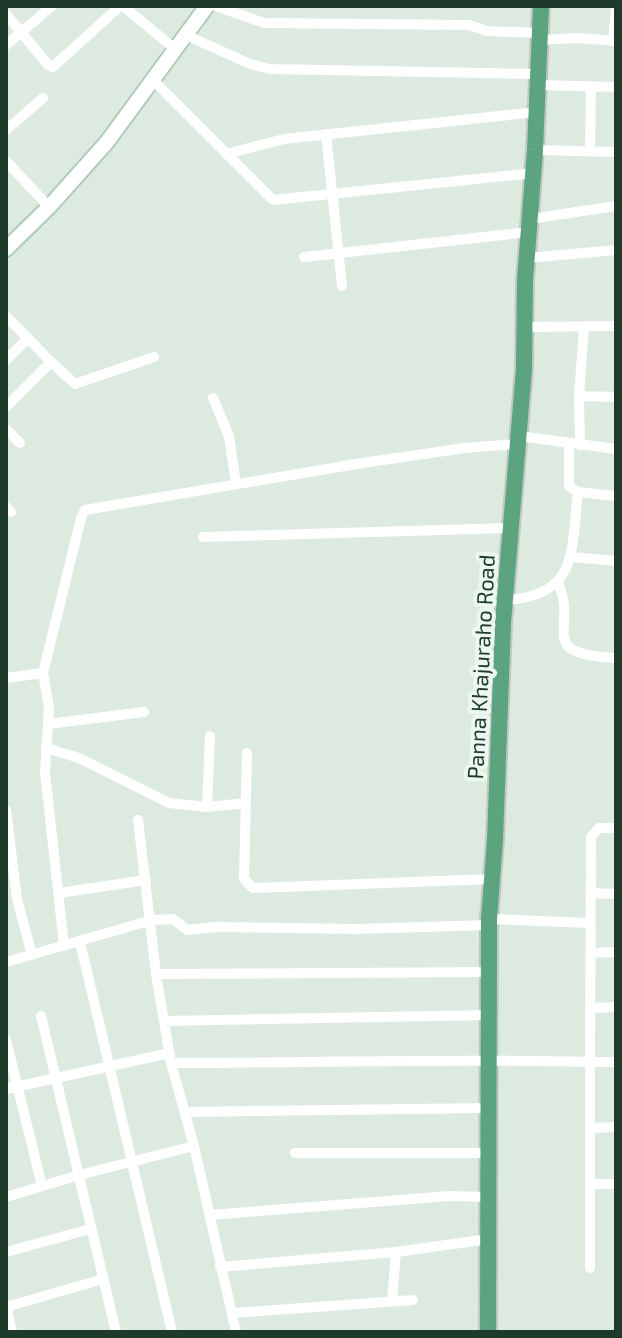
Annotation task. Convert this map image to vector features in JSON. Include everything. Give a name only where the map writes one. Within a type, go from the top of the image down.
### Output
[{"type":"main road","points":[[6,249],[49,207],[107,142],[207,6]]},
{"type":"main road","name":"Panna Khajuraho Road","points":[[488,1332],[489,922],[506,600],[519,440],[541,6]]},
{"type":"street","points":[[6,45],[52,6]]},
{"type":"street","points":[[6,14],[48,65],[53,67],[122,6],[175,49]]},
{"type":"street","points":[[216,6],[264,23],[469,25],[487,31],[615,41],[616,6]]},
{"type":"street","points":[[186,35],[250,64],[270,69],[538,80],[616,87]]},
{"type":"street","points":[[154,81],[273,200],[534,173]]},
{"type":"street","points":[[590,151],[591,86]]},
{"type":"street","points":[[6,130],[43,98]]},
{"type":"street","points":[[226,154],[284,139],[537,112]]},
{"type":"street","points":[[326,134],[342,286]]},
{"type":"street","points":[[535,150],[616,152]]},
{"type":"street","points":[[6,161],[49,207]]},
{"type":"street","points":[[304,257],[529,226],[616,206]]},
{"type":"street","points":[[527,258],[616,250]]},
{"type":"street","points":[[6,316],[75,384],[154,357]]},
{"type":"street","points":[[525,327],[616,326]]},
{"type":"street","points":[[584,327],[575,445],[567,481],[578,492],[616,496]]},
{"type":"street","points":[[6,360],[28,338]]},
{"type":"street","points":[[6,407],[51,362]]},
{"type":"street","points":[[579,396],[616,397]]},
{"type":"street","points":[[213,398],[229,436],[236,484]]},
{"type":"street","points":[[6,429],[20,443]]},
{"type":"street","points":[[64,946],[45,772],[49,707],[43,673],[82,512],[236,484],[519,440],[616,449]]},
{"type":"street","points":[[506,600],[526,599],[545,593],[558,583],[571,557],[578,492]]},
{"type":"street","points":[[203,537],[511,528]]},
{"type":"street","points":[[571,557],[616,561]]},
{"type":"street","points":[[558,583],[563,597],[562,634],[565,642],[578,653],[590,657],[616,658]]},
{"type":"street","points":[[6,678],[43,673]]},
{"type":"street","points":[[48,724],[144,712]]},
{"type":"street","points":[[207,807],[210,736]]},
{"type":"street","points":[[46,748],[88,762],[169,803],[207,807],[246,803]]},
{"type":"street","points":[[247,753],[244,879],[253,888],[492,879]]},
{"type":"street","points":[[6,810],[7,840],[17,899],[32,955]]},
{"type":"street","points":[[138,820],[156,974],[170,1058],[194,1146],[236,1332]]},
{"type":"street","points":[[590,1268],[591,837],[599,828],[616,828]]},
{"type":"street","points":[[59,893],[146,880]]},
{"type":"street","points":[[590,893],[616,894]]},
{"type":"street","points":[[6,962],[152,920],[173,919],[187,930],[214,927],[356,929],[489,922],[590,923]]},
{"type":"street","points":[[80,942],[172,1332]]},
{"type":"street","points":[[591,953],[616,952]]},
{"type":"street","points":[[156,974],[490,972]]},
{"type":"street","points":[[591,1008],[616,1007]]},
{"type":"street","points":[[164,1021],[491,1015]]},
{"type":"street","points":[[41,1016],[116,1332]]},
{"type":"street","points":[[6,1040],[42,1186]]},
{"type":"street","points":[[6,1089],[109,1066],[170,1058],[373,1063],[489,1059],[616,1062]]},
{"type":"street","points":[[185,1112],[489,1108]]},
{"type":"street","points":[[590,1128],[616,1127]]},
{"type":"street","points":[[6,1197],[194,1146]]},
{"type":"street","points":[[295,1153],[489,1153]]},
{"type":"street","points":[[592,1184],[616,1184]]},
{"type":"street","points":[[210,1215],[449,1196],[490,1197]]},
{"type":"street","points":[[6,1252],[90,1229]]},
{"type":"street","points":[[220,1267],[396,1252],[489,1239]]},
{"type":"street","points":[[392,1301],[396,1252]]},
{"type":"street","points":[[12,1332],[6,1306],[103,1279]]},
{"type":"street","points":[[232,1313],[413,1300]]}]
